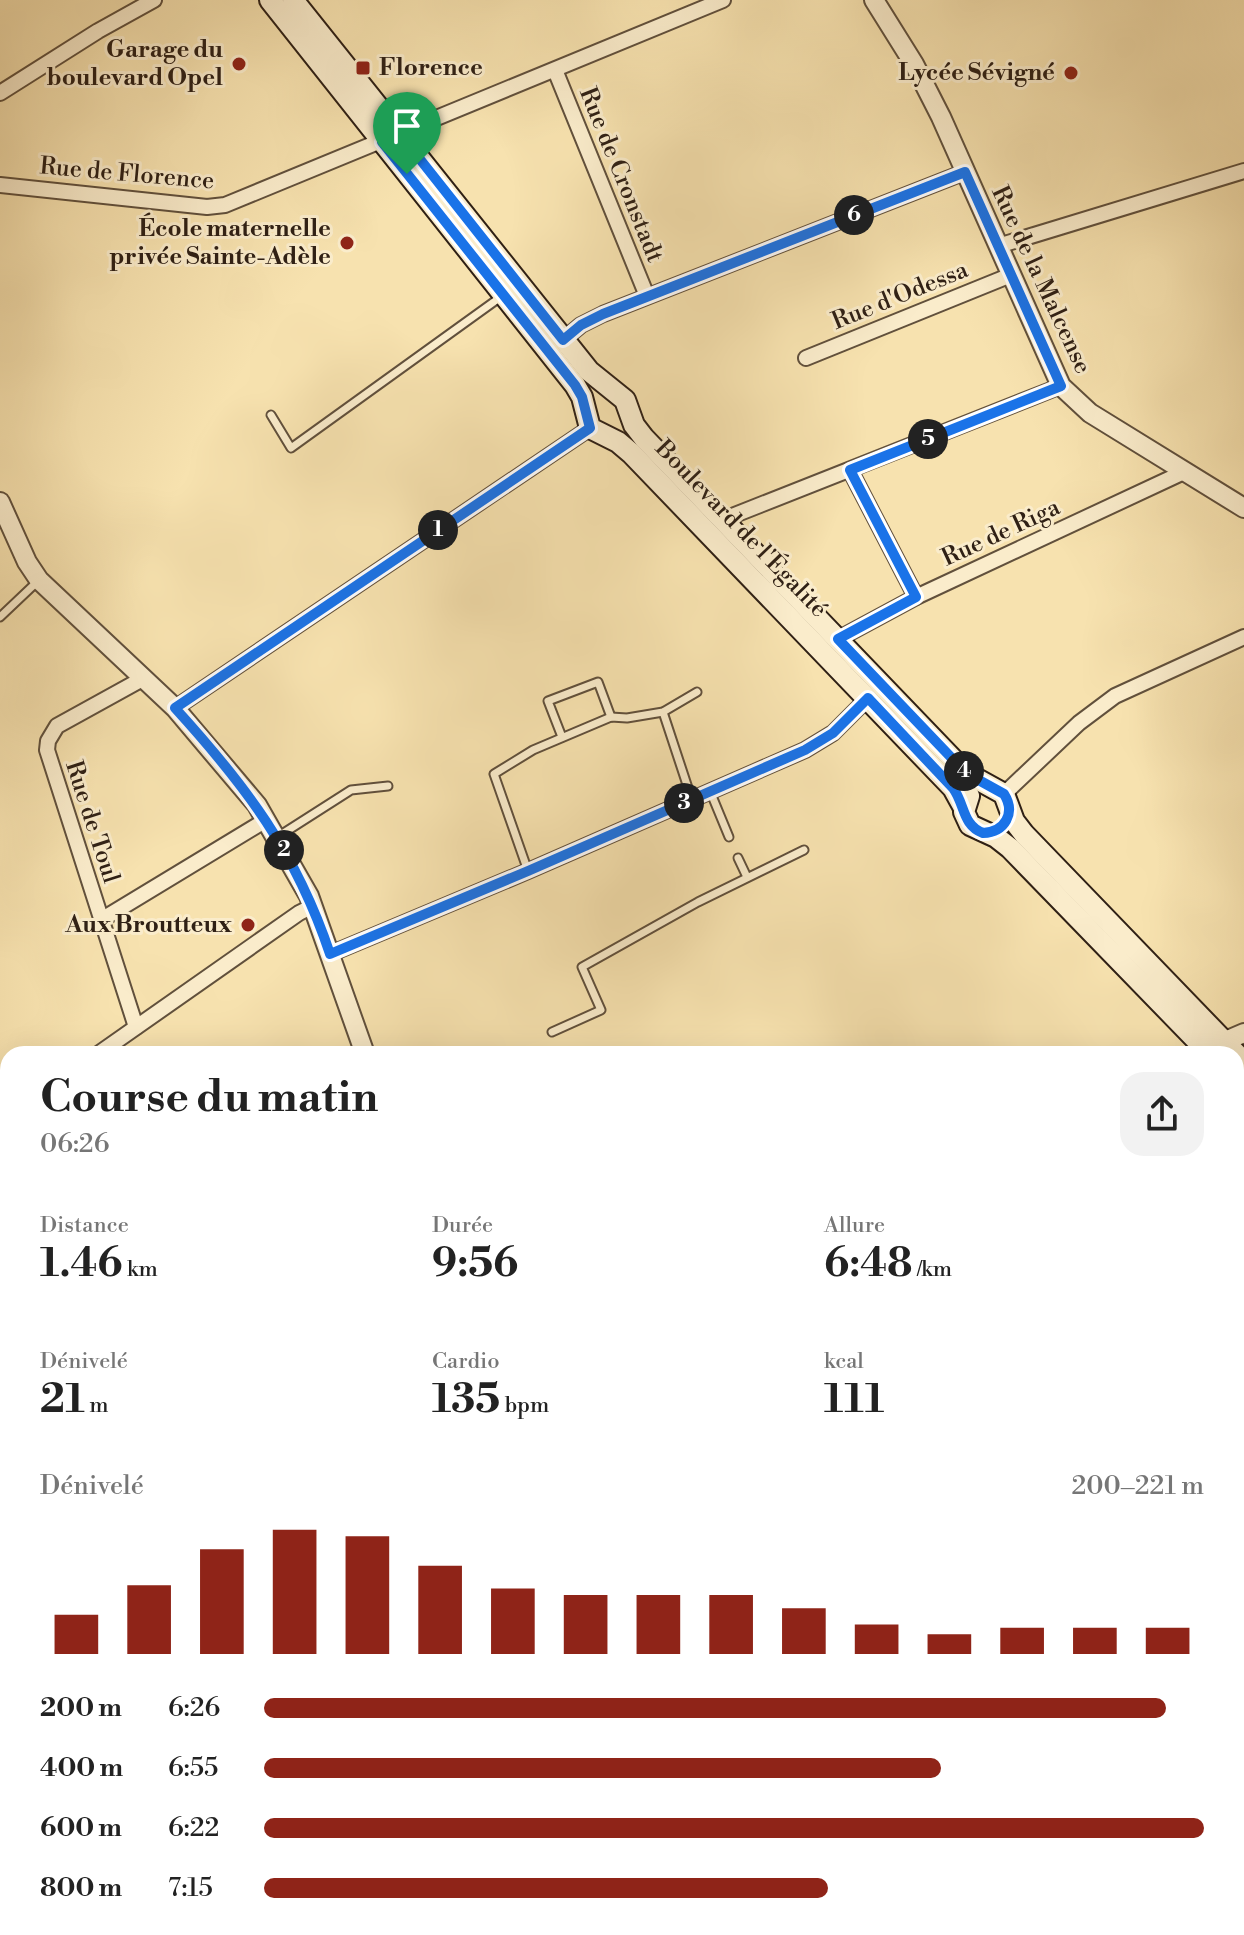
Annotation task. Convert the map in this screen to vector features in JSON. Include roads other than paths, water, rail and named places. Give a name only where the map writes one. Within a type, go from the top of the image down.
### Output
[{"type":"main road","points":[[270,0],[391,138],[595,378],[627,403],[629,421],[623,430],[613,436],[593,426],[575,385],[503,295],[391,138],[293,0]]},
{"type":"main road","points":[[593,426],[587,407],[595,396],[605,392],[616,393]]},
{"type":"main road","name":"Boulevard de l'Égalité","points":[[630,414],[644,438],[966,773],[1001,797],[1024,834],[1206,1046]]},
{"type":"main road","name":"Boulevard de l'Égalité","points":[[593,426],[631,453],[953,788],[964,808]]},
{"type":"main road","points":[[974,791],[1001,797],[1007,821],[1002,827],[983,833],[968,823],[964,808],[974,791]]},
{"type":"main road","name":"Boulevard de l'Égalité","points":[[983,833],[996,837],[1010,848],[1205,1046]]},
{"type":"street","points":[[0,93],[98,31],[154,0]]},
{"type":"street","name":"Rue de Florence","points":[[0,185],[215,207],[391,138],[723,0]]},
{"type":"street","name":"Rue de la Malcense","points":[[874,0],[920,76],[1061,386],[1083,408],[1244,508]]},
{"type":"street","name":"Rue de Cronstadt","points":[[555,70],[647,296]]},
{"type":"street","points":[[998,246],[1244,171]]},
{"type":"street","points":[[563,340],[591,320],[647,296],[965,172]]},
{"type":"street","name":"Rue d'Odessa","points":[[806,358],[1011,275]]},
{"type":"street","points":[[722,520],[1061,386]]},
{"type":"street","points":[[175,708],[593,426]]},
{"type":"street","points":[[850,470],[916,597]]},
{"type":"street","name":"Rue de Riga","points":[[838,639],[916,597],[1186,471]]},
{"type":"street","points":[[2,513],[39,580],[175,708],[232,772],[266,820],[313,906],[362,1046]]},
{"type":"street","points":[[1001,797],[1079,723],[1115,696],[1244,637]]},
{"type":"street","name":"Rue de Toul","points":[[136,1027],[48,762],[48,741],[57,726],[144,678]]},
{"type":"street","points":[[330,954],[692,800],[819,742],[868,698]]},
{"type":"street","points":[[101,920],[266,820]]},
{"type":"street","points":[[109,1046],[313,906]]},
{"type":"street","points":[[1217,1046],[1244,1033]]},
{"type":"lane","points":[[271,415],[291,448],[503,295]]},
{"type":"lane","points":[[0,617],[39,580]]},
{"type":"lane","points":[[562,737],[548,701],[598,682],[611,717]]},
{"type":"lane","points":[[528,871],[494,774],[533,750],[611,717],[627,718],[663,712],[697,692]]},
{"type":"lane","points":[[663,712],[692,800]]},
{"type":"lane","points":[[277,838],[351,790],[388,786]]},
{"type":"lane","points":[[710,791],[729,837]]},
{"type":"lane","points":[[552,1032],[601,1010],[582,967],[747,877],[804,850]]},
{"type":"lane","points":[[738,858],[747,877]]},
{"type":"place","name":"Garage du boulevard Opel","points":[[239,64]]},
{"type":"place","name":"Florence","points":[[363,68]]},
{"type":"place","name":"Lycée Sévigné","points":[[1071,73]]},
{"type":"place","name":"École maternelle privée Sainte-Adèle","points":[[347,243]]},
{"type":"place","name":"Aux Broutteux","points":[[248,925]]}]
